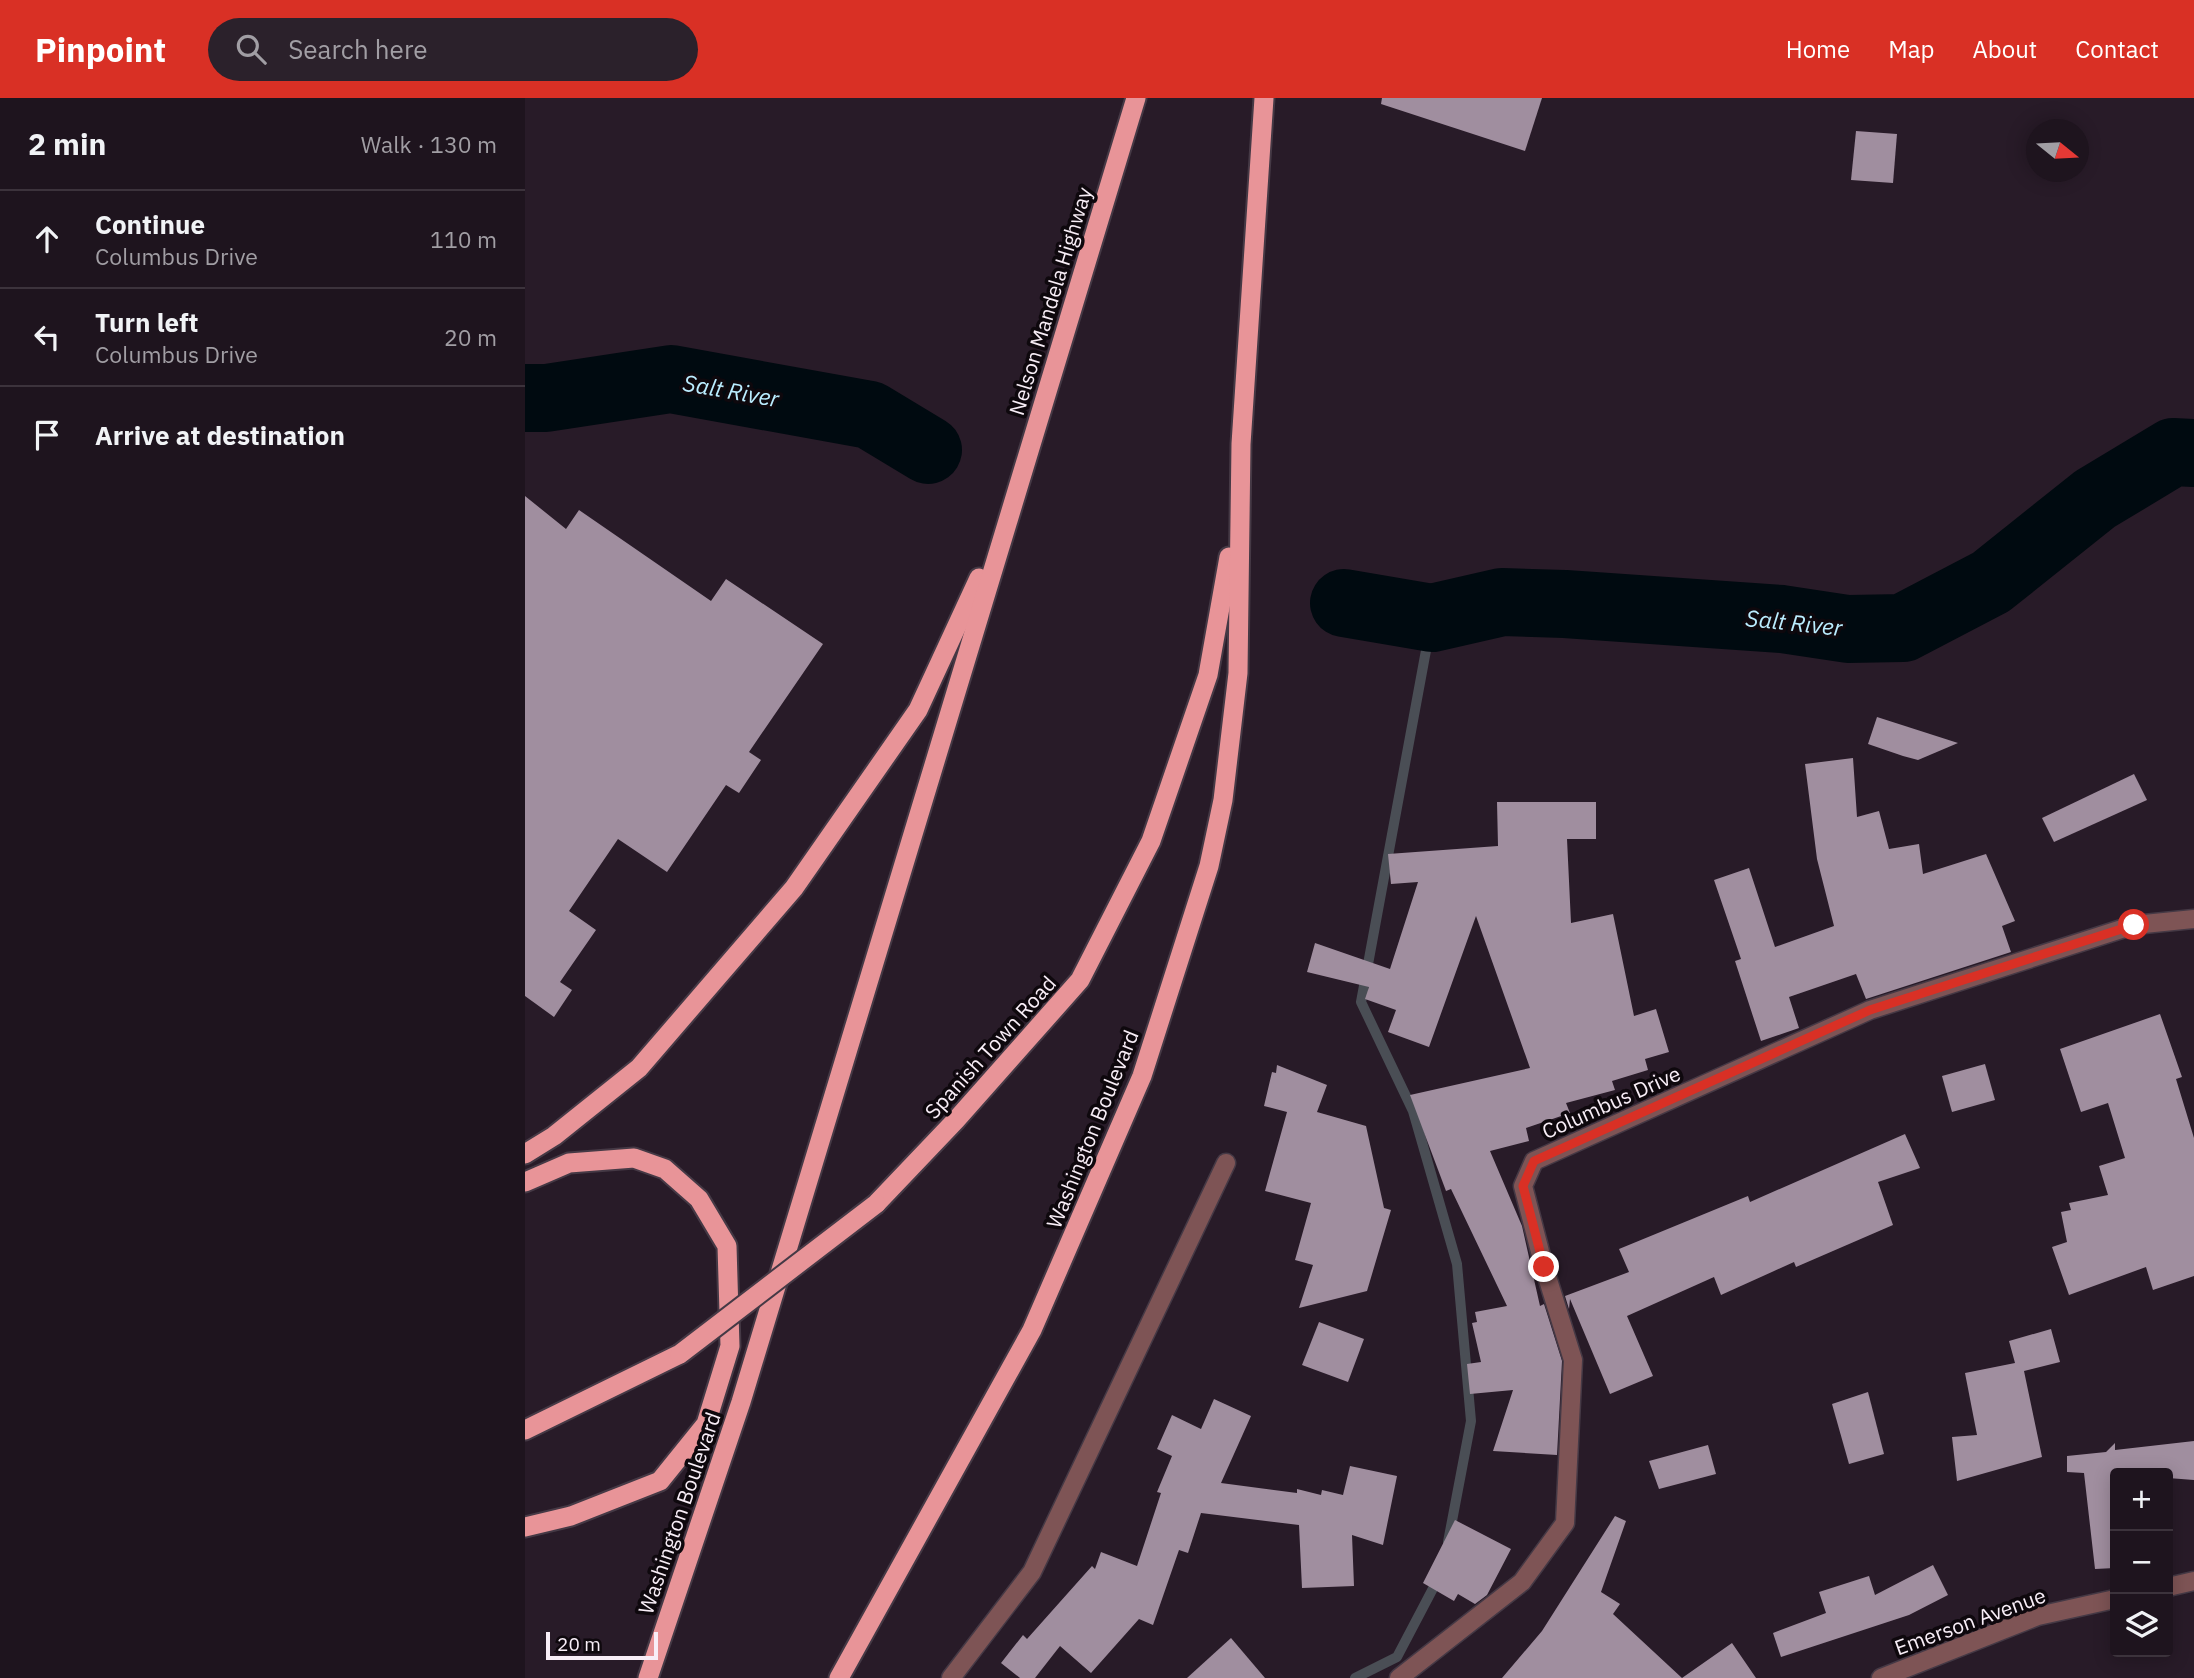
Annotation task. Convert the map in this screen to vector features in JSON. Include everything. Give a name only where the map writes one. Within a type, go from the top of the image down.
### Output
[{"type":"highway","name":"Nelson Mandela Highway","points":[[1008,517],[1136,98]]},
{"type":"highway","points":[[1238,508],[1264,98]]},
{"type":"highway","name":"Washington Boulevard","points":[[839,1678],[1032,1330],[1142,1076],[1209,866],[1223,800],[1238,673],[1238,508]]},
{"type":"highway","name":"Spanish Town Road","points":[[525,1430],[680,1354],[876,1204],[956,1120],[1080,980],[1151,841],[1207,676],[1238,508]]},
{"type":"highway","points":[[525,1154],[554,1136],[639,1068],[794,888],[918,710],[1008,517]]},
{"type":"highway","name":"Washington Boulevard","points":[[648,1678],[741,1402],[1008,517]]},
{"type":"highway","points":[[525,1182],[569,1163],[634,1158],[665,1169],[699,1199],[727,1246],[730,1346],[706,1424],[660,1481],[571,1516],[525,1527]]},
{"type":"street","name":"Columbus Drive","points":[[1399,1678],[1522,1582],[1565,1523],[1573,1360],[1544,1267],[1523,1186],[1534,1161],[1870,1010],[2134,925],[2194,919]]},
{"type":"street","points":[[951,1678],[1032,1572],[1226,1163]]},
{"type":"street","points":[[2173,1586],[2194,1581]]},
{"type":"street","name":"Emerson Avenue","points":[[1881,1678],[2038,1616],[2110,1600]]},
{"type":"building","points":[[1382,98],[1542,98],[1525,151],[1381,104]]},
{"type":"building","points":[[1856,131],[1897,134],[1893,183],[1851,180]]},
{"type":"building","points":[[525,496],[566,529],[579,510],[711,601],[726,579],[823,644],[749,752],[761,760],[739,793],[726,785],[667,872],[618,839],[569,911],[596,930],[560,982],[572,990],[554,1017],[525,996]]},
{"type":"building","points":[[1877,717],[1958,743],[1918,760],[1903,756],[1868,744]]},
{"type":"building","points":[[1853,758],[1857,817],[1879,811],[1889,849],[1919,844],[1923,874],[1986,854],[2015,921],[2002,926],[2011,952],[1866,999],[1856,974],[1789,997],[1799,1028],[1761,1041],[1735,961],[1741,959],[1714,880],[1749,868],[1775,947],[1834,926],[1817,859],[1805,764]]},
{"type":"building","points":[[2134,774],[2147,800],[2054,842],[2042,818]]},
{"type":"building","points":[[1497,802],[1596,802],[1596,839],[1567,839],[1571,923],[1613,914],[1634,1016],[1656,1009],[1669,1052],[1645,1059],[1648,1070],[1612,1081],[1615,1090],[1566,1103],[1570,1113],[1526,1128],[1529,1141],[1490,1151],[1522,1226],[1540,1306],[1544,1304],[1562,1361],[1557,1455],[1493,1451],[1513,1390],[1470,1394],[1467,1364],[1481,1362],[1472,1323],[1477,1322],[1475,1312],[1507,1306],[1451,1189],[1446,1191],[1410,1095],[1530,1068],[1476,916],[1429,1047],[1388,1032],[1396,1010],[1365,999],[1369,987],[1307,972],[1315,943],[1390,969],[1418,882],[1391,884],[1388,854],[1498,846]]},
{"type":"building","points":[[2160,1014],[2182,1077],[2176,1079],[2194,1138],[2194,1276],[2153,1290],[2146,1267],[2069,1295],[2052,1247],[2067,1242],[2061,1212],[2071,1210],[2069,1203],[2108,1195],[2099,1166],[2125,1158],[2108,1103],[2081,1112],[2060,1049]]},
{"type":"building","points":[[1985,1064],[1995,1100],[1952,1112],[1942,1076]]},
{"type":"building","points":[[1277,1065],[1327,1085],[1317,1112],[1366,1126],[1384,1208],[1391,1210],[1367,1291],[1299,1308],[1313,1265],[1295,1260],[1311,1203],[1265,1191],[1287,1112],[1264,1106],[1272,1072],[1276,1073]]},
{"type":"building","points":[[1905,1134],[1920,1168],[1878,1182],[1893,1225],[1796,1267],[1794,1262],[1721,1295],[1714,1277],[1627,1316],[1653,1376],[1610,1394],[1570,1299],[1569,1309],[1565,1296],[1629,1272],[1619,1249],[1748,1196],[1750,1202]]},
{"type":"building","points":[[1319,1322],[1364,1339],[1348,1382],[1302,1365]]},
{"type":"building","points":[[2051,1329],[2060,1362],[2024,1371],[2042,1457],[1957,1481],[1952,1437],[1977,1435],[1965,1373],[2015,1363],[2009,1341]]},
{"type":"building","points":[[1868,1392],[1884,1454],[1849,1464],[1832,1404]]},
{"type":"building","points":[[1214,1399],[1251,1416],[1221,1483],[1297,1493],[1297,1489],[1321,1495],[1322,1490],[1343,1495],[1350,1466],[1397,1476],[1383,1545],[1352,1535],[1354,1586],[1302,1588],[1299,1525],[1201,1513],[1188,1553],[1179,1550],[1153,1625],[1139,1619],[1091,1673],[1060,1646],[1035,1678],[1020,1678],[1001,1663],[1023,1635],[1027,1639],[1092,1566],[1095,1569],[1101,1552],[1137,1566],[1161,1493],[1157,1492],[1172,1456],[1157,1449],[1172,1415],[1201,1429]]},
{"type":"building","points":[[2194,1441],[2194,1480],[2173,1478],[2173,1468],[2110,1468],[2110,1568],[2095,1569],[2084,1473],[2067,1472],[2067,1456],[2106,1452],[2115,1443],[2115,1450]]},
{"type":"building","points":[[1708,1445],[1716,1474],[1659,1489],[1649,1461]]},
{"type":"building","points":[[1615,1516],[1626,1521],[1601,1592],[1620,1604],[1613,1614],[1682,1678],[1502,1678],[1542,1631]]},
{"type":"building","points":[[1455,1520],[1511,1549],[1487,1595],[1475,1604],[1458,1594],[1454,1601],[1423,1583]]},
{"type":"building","points":[[1933,1565],[1948,1595],[1909,1615],[1781,1657],[1773,1633],[1826,1613],[1819,1592],[1869,1576],[1875,1595]]},
{"type":"building","points":[[1231,1638],[1265,1678],[1187,1678]]},
{"type":"building","points":[[1732,1643],[1756,1678],[1682,1678]]},
{"type":"waterway","name":"Salt River","points":[[525,398],[546,398],[671,379],[870,415],[928,450]]},
{"type":"waterway","name":"Salt River","points":[[1344,603],[1432,618],[1502,602],[1782,619],[1848,629],[1903,628],[1991,582],[2095,499],[2173,452],[2194,453]]},
{"type":"waterway","points":[[1432,618],[1361,1002],[1413,1111],[1457,1264],[1471,1421],[1448,1542]]},
{"type":"waterway","points":[[1355,1678],[1397,1657],[1439,1577]]},
{"type":"route","points":[[1544,1267],[1523,1186],[1534,1161],[1870,1010],[2134,925]]}]
